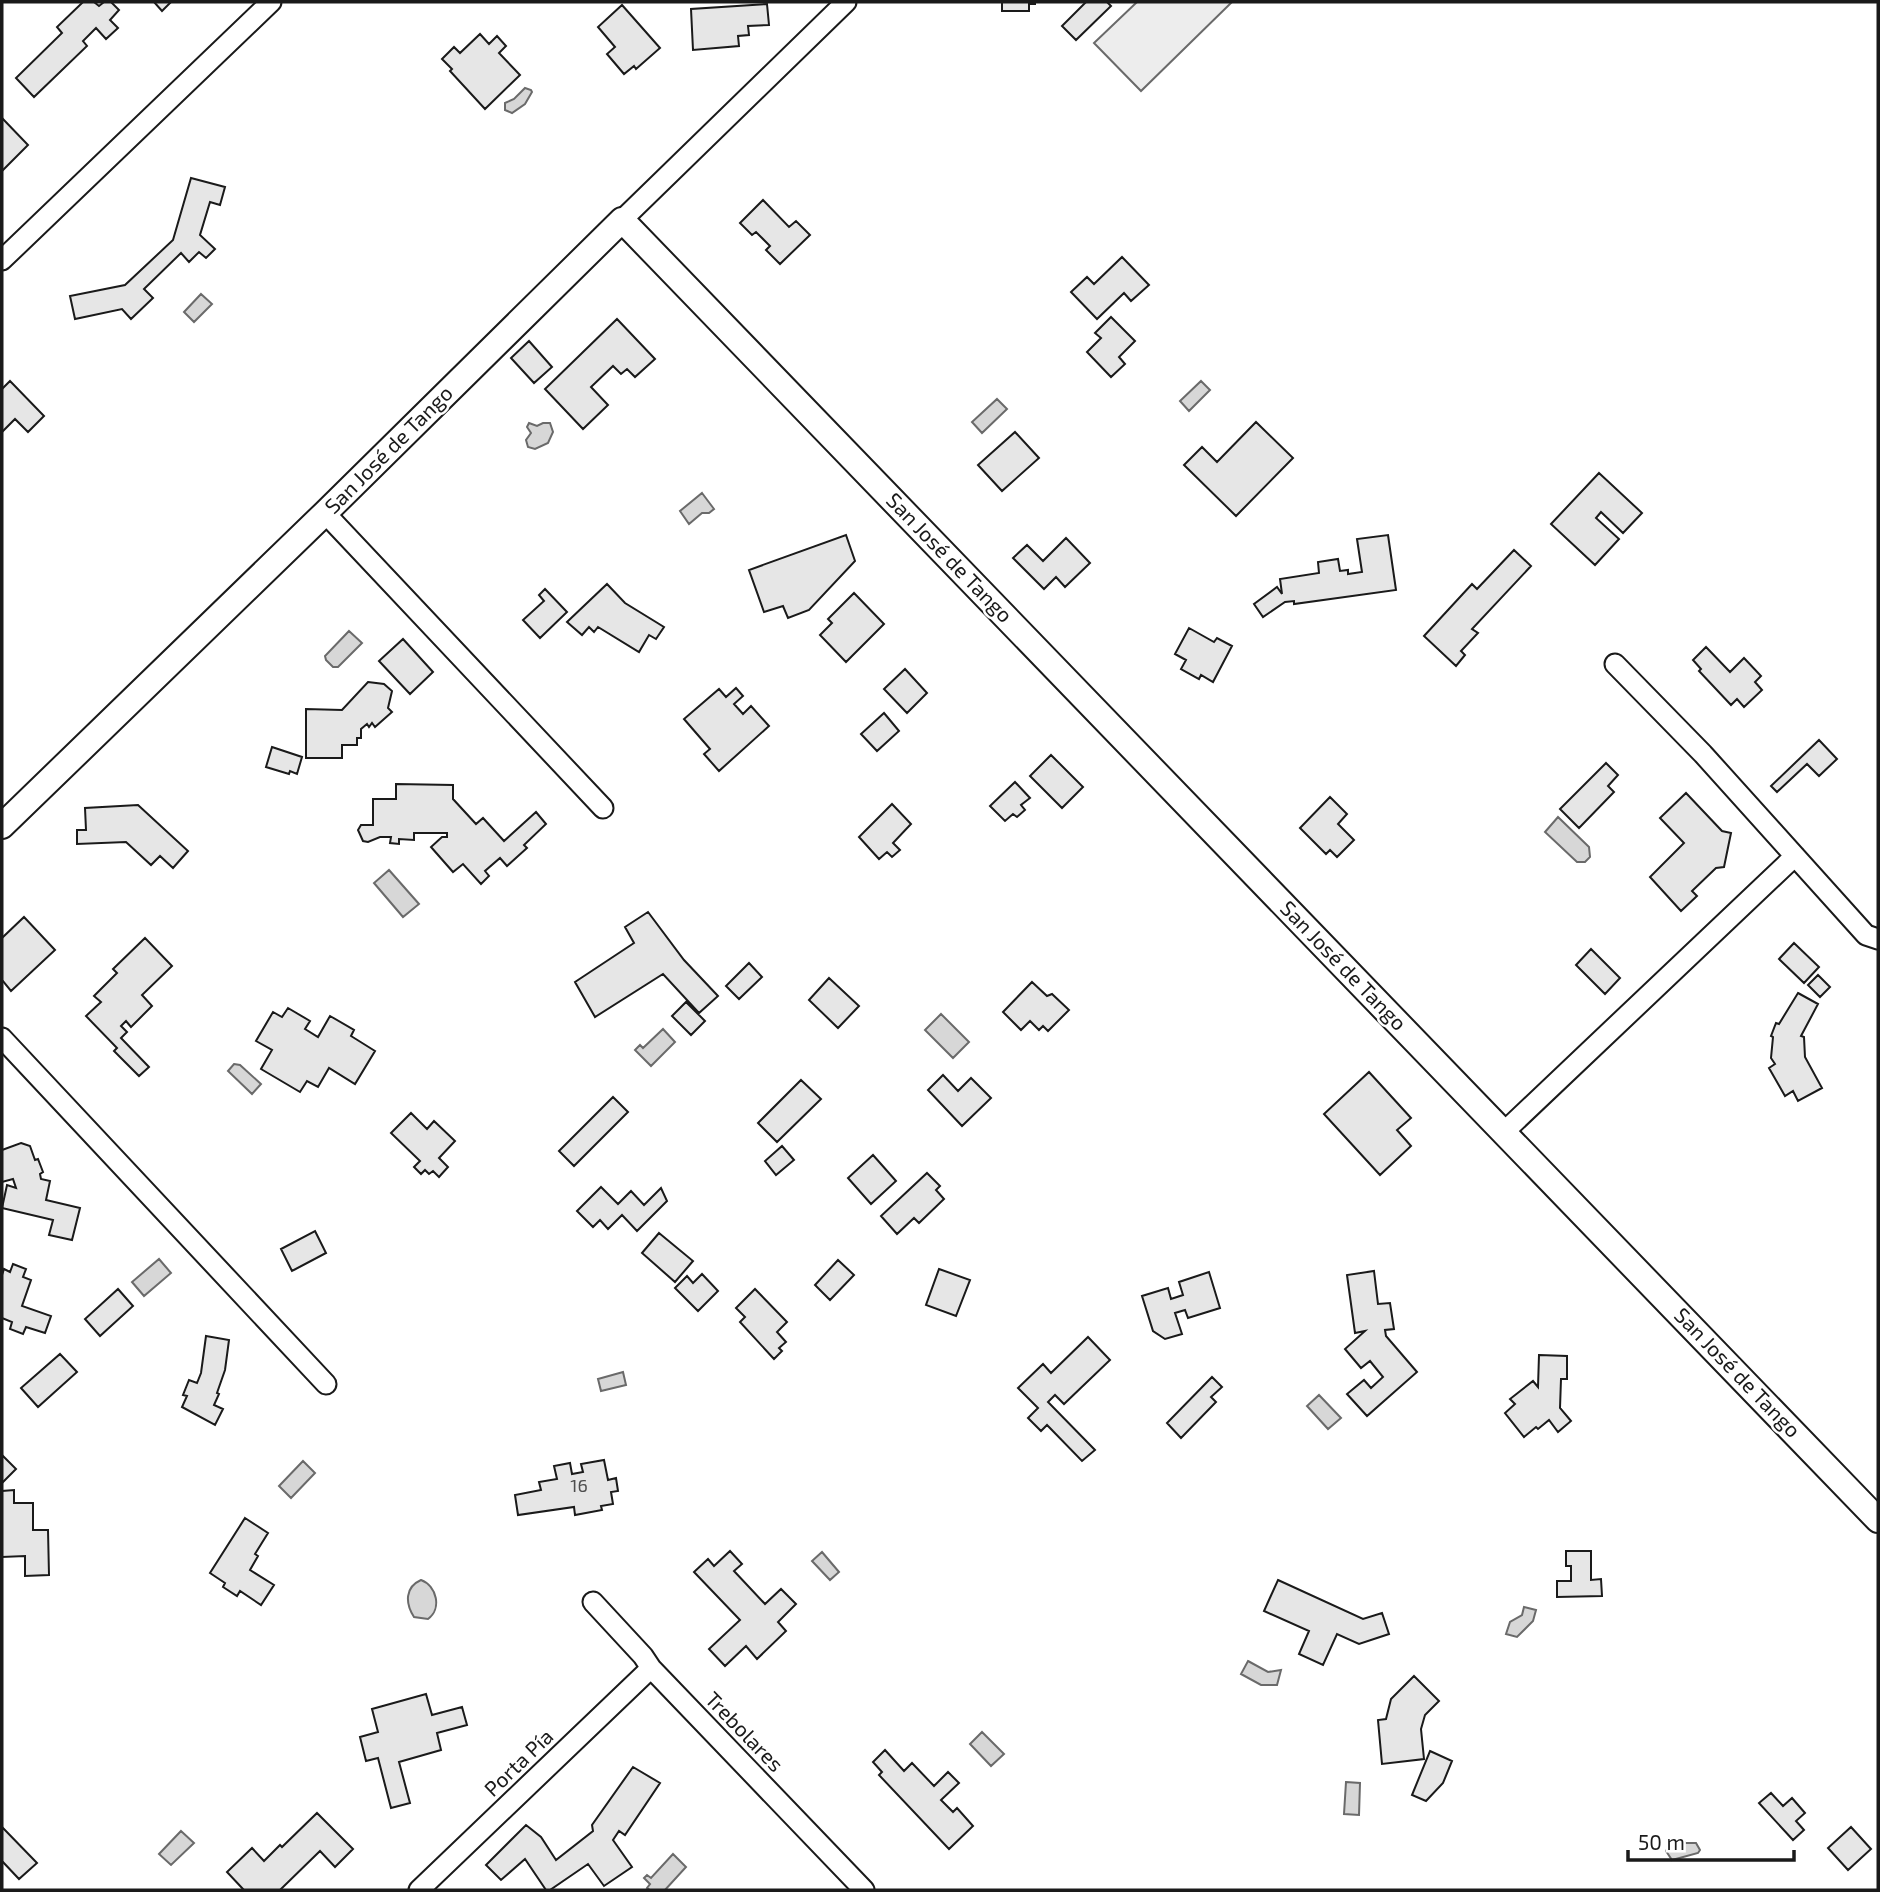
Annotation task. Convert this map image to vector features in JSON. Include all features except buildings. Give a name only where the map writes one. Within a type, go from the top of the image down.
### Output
[{"type":"street","points":[[2,260],[271,2]]},
{"type":"street","points":[[622,219],[846,2]]},
{"type":"street","name":"San José de Tango","points":[[2,826],[325,513],[622,219],[1878,1520]]},
{"type":"street","points":[[325,513],[603,808]]},
{"type":"street","points":[[1615,664],[1703,754],[1866,935],[1878,939]]},
{"type":"street","points":[[1504,1132],[1795,856]]},
{"type":"street","points":[[2,1038],[326,1384]]},
{"type":"street","name":"Trebolares","points":[[593,1602],[651,1668],[864,1890]]},
{"type":"street","name":"Porta Pía","points":[[419,1890],[651,1668]]},
{"type":"shaded area","points":[[1137,2],[1232,2],[1141,91],[1094,43]]},
{"type":"shaded area","points":[[525,88],[532,92],[525,104],[512,113],[505,110],[505,103],[514,99]]},
{"type":"shaded area","points":[[201,294],[212,304],[194,322],[184,312]]},
{"type":"shaded area","points":[[1201,381],[1210,390],[1189,411],[1180,401]]},
{"type":"shaded area","points":[[997,399],[1007,409],[982,433],[972,422]]},
{"type":"shaded area","points":[[529,423],[537,426],[550,423],[553,432],[548,443],[535,449],[528,447],[526,440],[531,433],[527,427]]},
{"type":"shaded area","points":[[702,493],[714,509],[709,513],[702,513],[689,524],[680,511]]},
{"type":"shaded area","points":[[349,631],[362,643],[338,667],[333,667],[325,656]]},
{"type":"shaded area","points":[[1558,817],[1589,847],[1590,857],[1585,862],[1577,862],[1545,832]]},
{"type":"shaded area","points":[[389,870],[419,904],[403,917],[374,883]]},
{"type":"shaded area","points":[[941,1014],[969,1042],[953,1058],[925,1030]]},
{"type":"shaded area","points":[[663,1029],[675,1042],[651,1066],[635,1050],[640,1045],[643,1048]]},
{"type":"shaded area","points":[[234,1064],[240,1065],[261,1084],[252,1094],[228,1071]]},
{"type":"shaded area","points":[[159,1259],[171,1273],[144,1296],[132,1282]]},
{"type":"shaded area","points":[[623,1372],[626,1385],[601,1391],[598,1379]]},
{"type":"shaded area","points":[[1319,1395],[1341,1418],[1328,1429],[1307,1406]]},
{"type":"shaded area","points":[[303,1461],[315,1473],[291,1498],[279,1486]]},
{"type":"shaded area","points":[[822,1552],[839,1572],[830,1580],[812,1561]]},
{"type":"shaded area","points":[[421,1580],[431,1587],[436,1598],[435,1610],[428,1619],[414,1617],[408,1601],[409,1591]]},
{"type":"shaded area","points":[[1524,1607],[1536,1610],[1533,1621],[1517,1637],[1506,1634],[1510,1622],[1522,1615]]},
{"type":"shaded area","points":[[1248,1661],[1268,1672],[1281,1670],[1277,1685],[1261,1685],[1241,1674]]},
{"type":"shaded area","points":[[982,1732],[1004,1754],[991,1766],[970,1744]]},
{"type":"shaded area","points":[[1346,1782],[1360,1783],[1359,1815],[1344,1814]]},
{"type":"shaded area","points":[[181,1831],[194,1843],[171,1865],[159,1854]]},
{"type":"shaded area","points":[[1676,1839],[1696,1843],[1700,1850],[1698,1853],[1672,1860],[1666,1851]]},
{"type":"shaded area","points":[[673,1854],[686,1867],[665,1890],[647,1888],[650,1884],[644,1878],[647,1875],[651,1878]]}]
